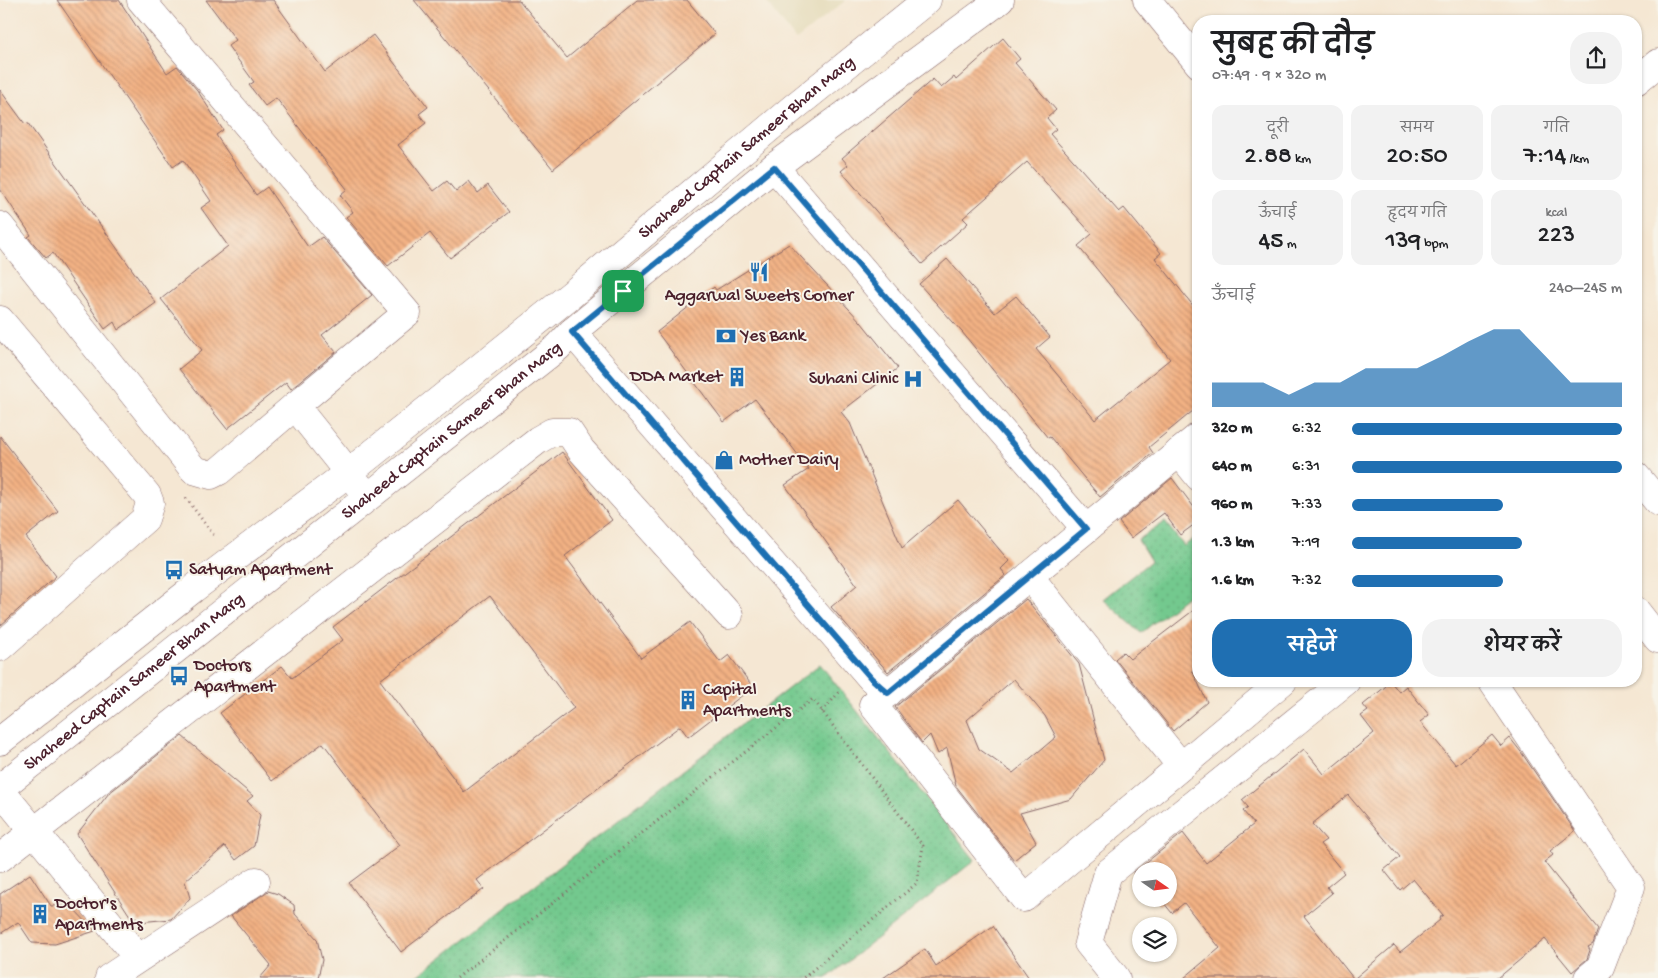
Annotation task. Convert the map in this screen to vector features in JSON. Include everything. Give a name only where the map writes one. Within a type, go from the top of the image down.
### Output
[{"type":"street","points":[[0,226],[194,470],[211,475],[219,471],[407,313],[141,0]]},
{"type":"street","name":"Shaheed Captain Sameer Bhan Marg","points":[[0,741],[193,589],[348,473],[564,300],[793,108],[927,0]]},
{"type":"street","name":"Shaheed Captain Sameer Bhan Marg","points":[[0,789],[558,347],[572,332],[774,167],[1000,0]]},
{"type":"street","points":[[1147,0],[1192,55]]},
{"type":"street","points":[[1642,76],[1658,63]]},
{"type":"street","points":[[774,167],[1086,529]]},
{"type":"street","points":[[0,320],[147,495],[150,503],[145,519],[0,647]]},
{"type":"street","points":[[572,332],[884,690]]},
{"type":"street","points":[[295,406],[368,497]]},
{"type":"street","points":[[0,858],[538,440],[552,432],[569,432],[581,450],[729,614]]},
{"type":"street","points":[[1189,444],[1029,576],[884,690],[873,705],[1024,898],[1275,687]]},
{"type":"street","points":[[1642,483],[1658,502]]},
{"type":"street","points":[[1029,576],[1182,766]]},
{"type":"street","points":[[1642,619],[1658,639]]},
{"type":"street","points":[[1116,978],[1088,944],[1108,873],[1339,687]]},
{"type":"street","points":[[1496,687],[1631,887],[1600,968],[1588,978]]},
{"type":"street","points":[[0,789],[138,958]]},
{"type":"street","points":[[109,978],[256,881]]},
{"type":"path","points":[[457,978],[813,699],[923,846],[917,883],[803,978]]},
{"type":"shaded area","points":[[765,0],[846,0],[796,40]]},
{"type":"green space","points":[[1165,522],[1184,546],[1192,540],[1192,593],[1141,633],[1103,599],[1151,561],[1138,540]]},
{"type":"green space","points":[[820,664],[975,860],[827,978],[415,978]]},
{"type":"building","points":[[57,0],[119,0],[167,73],[177,66],[197,90],[223,130],[216,135],[256,195],[267,187],[308,247],[322,237],[372,295],[322,335],[336,352],[291,389],[286,382],[227,429],[179,369],[202,350],[161,299],[228,246],[201,208],[211,201],[183,160],[173,167]]},
{"type":"building","points":[[206,0],[273,0],[325,72],[373,35],[428,107],[419,114],[426,123],[398,145],[434,191],[447,181],[456,192],[469,181],[478,193],[488,185],[509,212],[450,258],[430,233],[388,266],[346,217],[353,212],[340,195],[347,189],[276,98],[265,106],[249,85],[254,82],[228,46],[236,40]]},
{"type":"building","points":[[414,0],[519,0],[567,58],[637,0],[687,0],[715,34],[553,169]]},
{"type":"building","points":[[1003,38],[1020,59],[1015,63],[1056,110],[1047,118],[1056,129],[1050,134],[1119,212],[1124,208],[1161,253],[1155,258],[1192,304],[1192,412],[1149,447],[1153,453],[1100,497],[1050,437],[1048,438],[962,332],[919,284],[947,259],[995,313],[1016,296],[1050,337],[1036,349],[1095,420],[1170,359],[1078,246],[1092,234],[1027,162],[963,218],[968,223],[922,264],[841,171],[848,165],[842,158],[933,79],[941,88],[954,77],[956,80]]},
{"type":"building","points":[[0,90],[25,124],[27,122],[156,303],[118,330],[114,322],[105,329],[53,253],[46,258],[28,237],[31,235],[0,189]]},
{"type":"building","points":[[789,244],[861,322],[898,368],[841,412],[850,423],[902,548],[958,500],[1009,561],[1001,569],[1006,575],[888,672],[831,607],[857,585],[785,485],[809,469],[755,399],[724,422],[657,332],[714,287],[716,290]]},
{"type":"building","points":[[0,436],[58,511],[26,537],[56,576],[0,626]]},
{"type":"building","name":"Capital Apartments","points":[[562,452],[612,520],[565,556],[641,658],[690,622],[720,662],[729,655],[753,687],[688,737],[680,726],[477,880],[484,889],[401,952],[349,883],[400,845],[323,743],[272,781],[220,713],[282,666],[292,678],[343,640],[333,627]],"holes":[[[490,596],[574,708],[464,792],[380,680]]]},
{"type":"building","points":[[1172,478],[1192,505],[1192,526],[1180,535],[1164,513],[1131,538],[1119,522]]},
{"type":"building","points":[[1026,599],[1079,664],[1104,760],[1071,799],[1020,813],[1036,842],[1014,860],[956,786],[947,748],[938,754],[930,735],[922,743],[895,707]],"holes":[[[1014,679],[1045,716],[1056,737],[1013,773],[979,749],[967,720]]]},
{"type":"building","points":[[1192,611],[1192,687],[1200,687],[1207,702],[1173,731],[1115,659],[1123,652],[1130,659]]},
{"type":"building","points":[[1385,687],[1395,687],[1399,692],[1407,687],[1429,715],[1420,722],[1456,765],[1492,735],[1501,746],[1510,738],[1521,752],[1575,831],[1550,851],[1553,855],[1544,862],[1598,929],[1593,944],[1588,947],[1590,950],[1587,959],[1572,972],[1545,939],[1498,978],[1355,978],[1394,945],[1400,952],[1440,920],[1439,918],[1443,915],[1413,879],[1400,890],[1384,870],[1400,857],[1348,795],[1312,824],[1326,840],[1320,844],[1344,873],[1327,887],[1332,893],[1304,916],[1353,978],[1184,978],[1220,948],[1184,903],[1178,908],[1178,862],[1147,862],[1183,833],[1206,863],[1254,824],[1243,811],[1248,807],[1242,800],[1304,749],[1324,774],[1374,733],[1361,716],[1368,711],[1363,705]]},
{"type":"building","points":[[182,736],[253,796],[247,801],[260,815],[254,846],[236,860],[225,846],[185,881],[190,898],[171,919],[139,922],[136,917],[132,919],[77,834],[109,793]]},
{"type":"building","name":"Doctor's Apartments","points":[[30,874],[51,906],[70,905],[95,931],[55,944],[32,943],[18,922],[0,934],[0,894]]},
{"type":"building","points":[[268,891],[278,894],[294,905],[295,914],[317,939],[322,960],[318,978],[260,978],[271,965],[231,916]]},
{"type":"building","points":[[1168,908],[1178,908],[1172,913]]},
{"type":"building","points":[[993,926],[1029,978],[883,978],[925,949],[936,966]]},
{"type":"place","name":"Aggarwal Sweets Corner","points":[[759,272]]},
{"type":"place","name":"Yes Bank","points":[[726,336]]},
{"type":"place","name":"DDA Market","points":[[737,377]]},
{"type":"place","name":"Suhani Clinic","points":[[913,379]]},
{"type":"place","name":"Mother Dairy","points":[[724,460]]},
{"type":"place","name":"Satyam Apartment","points":[[174,570]]},
{"type":"place","name":"Doctors Apartment","points":[[179,676]]},
{"type":"place","name":"Capital Apartments","points":[[688,700]]},
{"type":"place","name":"Doctor's Apartments","points":[[40,914]]},
{"type":"route","points":[[774,167],[1086,529],[888,693],[880,688],[871,678],[572,332],[623,291],[774,167]]}]
